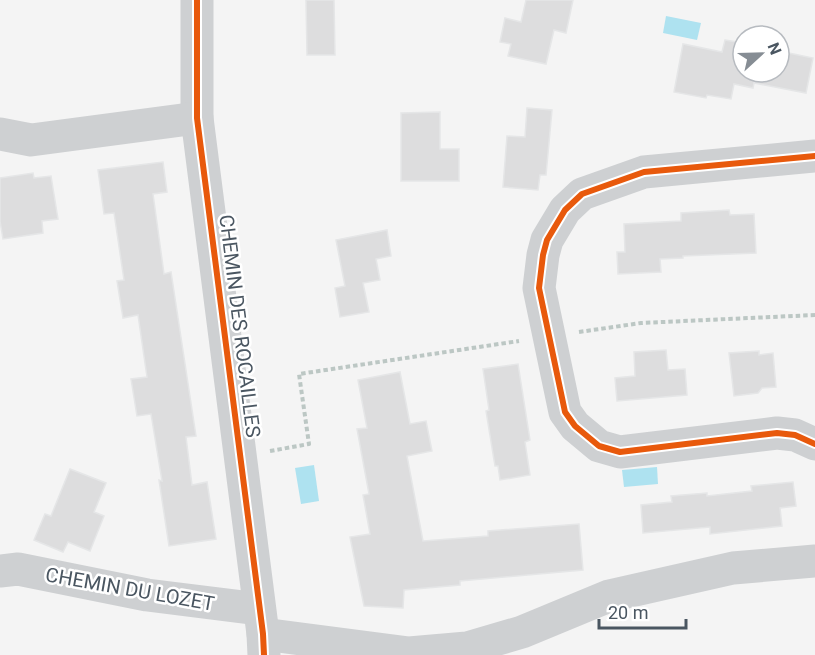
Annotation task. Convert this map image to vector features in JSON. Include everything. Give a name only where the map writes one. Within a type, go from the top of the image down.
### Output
[{"type":"street","name":"CHEMIN DES ROCAILLES","points":[[197,0],[197,118],[262,633]]},
{"type":"street","points":[[0,134],[31,140],[197,118]]},
{"type":"street","points":[[815,156],[644,172],[582,194],[565,210],[548,240],[543,255],[539,288],[565,412],[575,426],[599,446],[620,452],[777,433],[795,435],[815,444]]},
{"type":"street","name":"CHEMIN DU LOZET","points":[[0,571],[18,569],[147,595],[262,633],[409,653],[467,648],[522,632],[609,596],[733,568],[815,561]]},
{"type":"path","points":[[240,457],[309,444],[299,374],[641,323],[815,315]]},
{"type":"water","points":[[666,16],[701,23],[697,40],[663,33]]},
{"type":"water","points":[[314,465],[319,501],[301,504],[295,468]]},
{"type":"water","points":[[657,467],[658,484],[624,487],[622,470]]},
{"type":"building","points":[[306,0],[334,0],[335,55],[307,55]]},
{"type":"building","points":[[526,0],[573,0],[566,33],[554,30],[546,64],[508,56],[511,44],[500,42],[505,18],[521,22]]},
{"type":"building","points":[[725,40],[731,41],[731,84],[734,84],[731,99],[707,95],[706,98],[674,92],[683,44],[722,52]]},
{"type":"building","points":[[791,53],[813,58],[806,93],[759,84],[791,84]]},
{"type":"building","points":[[734,84],[754,84],[753,88]]},
{"type":"building","points":[[527,108],[552,110],[546,175],[540,175],[538,190],[503,187],[507,136],[525,137]]},
{"type":"building","points":[[440,112],[440,149],[459,149],[459,181],[401,181],[401,113]]},
{"type":"building","points":[[163,162],[167,192],[153,194],[164,274],[171,272],[196,436],[186,437],[192,485],[207,482],[216,539],[169,546],[159,480],[162,481],[151,414],[137,416],[131,379],[147,377],[138,315],[123,318],[117,281],[124,280],[114,213],[104,214],[98,170]]},
{"type":"building","points":[[33,173],[34,178],[51,176],[58,219],[42,221],[43,233],[3,239],[0,221],[0,178]]},
{"type":"building","points":[[729,210],[730,215],[754,214],[756,253],[660,259],[661,272],[618,274],[617,252],[625,252],[624,224],[681,221],[681,213]]},
{"type":"building","points":[[387,230],[391,256],[376,259],[380,280],[363,283],[369,312],[340,317],[335,288],[345,286],[336,240]]},
{"type":"building","points":[[666,350],[668,370],[685,369],[687,395],[617,401],[615,378],[635,376],[634,352]]},
{"type":"building","points":[[759,351],[759,355],[773,353],[776,387],[762,388],[758,393],[734,396],[729,353]]},
{"type":"building","points":[[518,364],[530,440],[525,442],[530,475],[500,480],[498,466],[495,466],[486,411],[489,410],[483,369]]},
{"type":"building","points":[[400,372],[410,424],[426,421],[432,451],[407,456],[423,541],[488,536],[488,531],[579,524],[583,570],[460,581],[460,585],[404,590],[403,608],[364,606],[350,537],[370,534],[363,495],[369,494],[357,429],[367,428],[358,380]]},
{"type":"building","points":[[70,469],[106,483],[94,512],[104,516],[90,551],[68,542],[63,552],[34,540],[45,514],[51,516]]},
{"type":"building","points":[[793,482],[796,506],[780,508],[782,526],[710,534],[710,527],[643,533],[641,505],[672,502],[671,496],[707,493],[707,496],[752,491],[751,486]]},
{"type":"cycle path","points":[[197,0],[197,118],[264,655]]},
{"type":"cycle path","points":[[815,156],[644,172],[582,194],[565,210],[547,240],[539,288],[565,412],[575,426],[599,446],[620,452],[777,433],[795,435],[815,444]]}]
